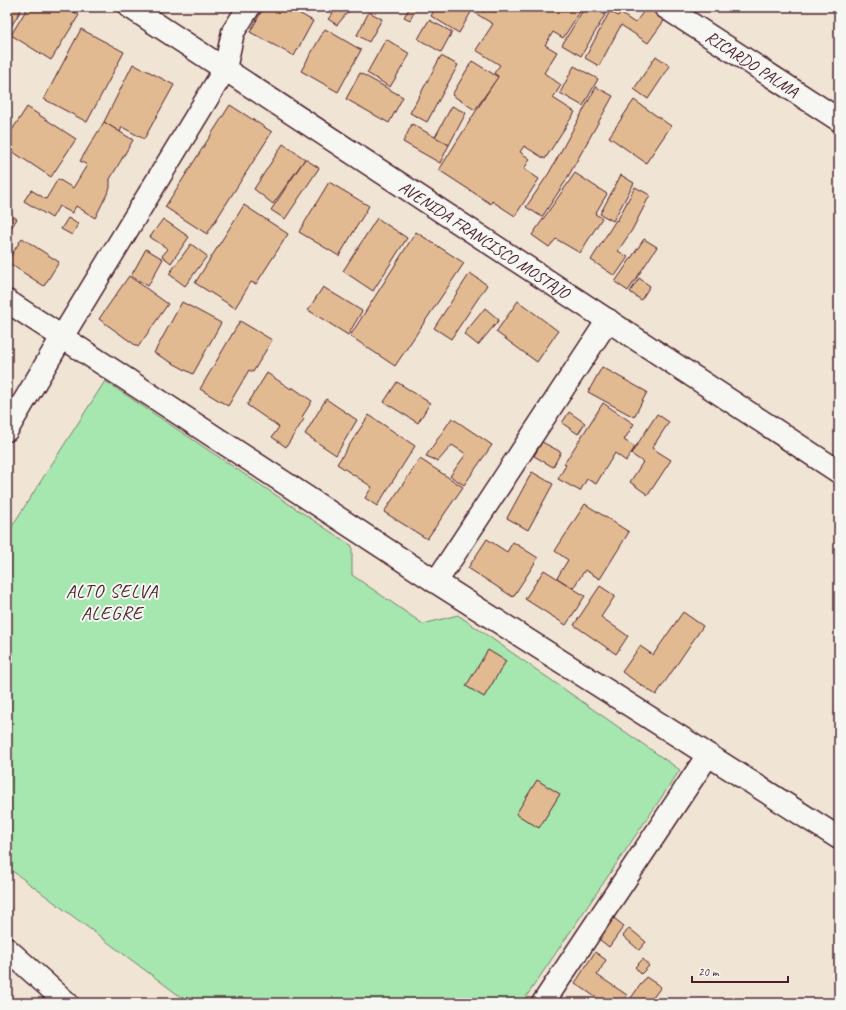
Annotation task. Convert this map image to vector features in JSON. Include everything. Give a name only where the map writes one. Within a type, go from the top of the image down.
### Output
[{"type":"street","name":"AVENIDA FRANCISCO MOSTAJO","points":[[130,7],[839,472]]},
{"type":"street","points":[[7,430],[225,70],[233,32],[249,7]]},
{"type":"street","name":"RICARDO PALMA","points":[[665,7],[839,120]]},
{"type":"street","points":[[7,301],[436,582],[839,838]]},
{"type":"street","points":[[436,582],[608,320]]},
{"type":"street","points":[[546,1002],[708,755]]},
{"type":"street","points":[[7,949],[67,1003]]},
{"type":"green space","points":[[105,381],[352,546],[352,575],[423,624],[458,615],[680,770],[522,1003],[189,1003],[7,867],[7,534]]},
{"type":"building","points":[[7,7],[23,7],[7,33]]},
{"type":"building","points":[[28,7],[66,7],[79,15],[51,60],[11,35]]},
{"type":"building","points":[[264,7],[288,7],[313,21],[294,56],[250,32]]},
{"type":"building","points":[[338,7],[352,7],[337,25],[328,19]]},
{"type":"building","points":[[410,7],[417,7],[410,20],[404,17]]},
{"type":"building","points":[[436,7],[474,7],[459,33],[431,16]]},
{"type":"building","points":[[487,7],[495,12],[499,7],[583,7],[563,38],[553,32],[545,45],[557,52],[544,73],[561,85],[553,98],[575,112],[545,159],[524,146],[520,152],[530,159],[524,169],[539,179],[515,216],[492,201],[491,204],[439,170],[498,76],[494,73],[500,65],[476,50],[493,24],[475,13],[478,8],[484,12]]},
{"type":"building","points":[[585,7],[593,7],[605,15],[581,56],[562,45]]},
{"type":"building","points":[[596,7],[610,7],[606,14]]},
{"type":"building","points":[[647,7],[651,7],[666,18],[648,43],[621,25],[599,66],[585,58],[610,11],[618,16],[620,13],[635,23]]},
{"type":"building","points":[[369,12],[382,19],[369,42],[357,35]]},
{"type":"building","points":[[429,20],[452,32],[441,52],[418,39]]},
{"type":"building","points":[[81,29],[124,52],[87,122],[44,99]]},
{"type":"building","points":[[325,29],[361,50],[338,92],[301,71]]},
{"type":"building","points":[[386,39],[410,54],[390,87],[367,73]]},
{"type":"building","points":[[441,56],[458,65],[427,122],[410,113]]},
{"type":"building","points":[[656,56],[670,66],[648,99],[634,89]]},
{"type":"building","points":[[472,61],[498,77],[475,110],[452,95]]},
{"type":"building","points":[[133,64],[174,85],[144,139],[122,127],[120,132],[104,122]]},
{"type":"building","points":[[574,66],[598,79],[583,106],[560,93]]},
{"type":"building","points":[[360,73],[403,97],[389,123],[346,99]]},
{"type":"building","points":[[596,87],[613,96],[565,182],[542,217],[526,207],[549,173]]},
{"type":"building","points":[[634,100],[671,126],[646,163],[609,137]]},
{"type":"building","points":[[230,105],[272,132],[207,234],[165,207]]},
{"type":"building","points":[[452,106],[466,113],[449,145],[435,137]]},
{"type":"building","points":[[27,107],[76,139],[51,177],[7,148],[7,138]]},
{"type":"building","points":[[104,122],[133,140],[110,179],[110,188],[95,218],[76,206],[72,213],[59,206],[52,218],[24,201],[31,190],[46,199],[58,179],[73,188],[87,165],[80,161]]},
{"type":"building","points":[[412,124],[449,145],[440,163],[403,142]]},
{"type":"building","points":[[283,144],[305,159],[273,204],[254,189]]},
{"type":"building","points":[[305,159],[319,168],[285,219],[271,210]]},
{"type":"building","points":[[575,173],[607,194],[595,214],[602,218],[580,253],[556,239],[549,247],[532,235]]},
{"type":"building","points":[[621,175],[634,183],[613,221],[600,214]]},
{"type":"building","points":[[329,182],[369,206],[339,256],[299,232]]},
{"type":"building","points":[[635,187],[650,195],[632,230],[618,251],[628,257],[615,276],[591,260],[616,220],[617,221]]},
{"type":"building","points":[[244,205],[288,234],[256,284],[251,282],[235,308],[195,283]]},
{"type":"building","points":[[7,212],[17,219],[7,234]]},
{"type":"building","points":[[68,218],[78,224],[72,235],[61,229]]},
{"type":"building","points":[[377,218],[407,238],[373,291],[343,271]]},
{"type":"building","points":[[163,219],[189,237],[171,263],[162,256],[168,249],[150,237]]},
{"type":"building","points":[[416,232],[464,263],[395,366],[350,336]]},
{"type":"building","points":[[22,238],[59,262],[44,286],[7,262]]},
{"type":"building","points":[[644,239],[657,247],[628,291],[615,282]]},
{"type":"building","points":[[191,244],[207,256],[185,286],[169,274]]},
{"type":"building","points":[[146,249],[163,259],[148,286],[131,276]]},
{"type":"building","points":[[470,273],[487,285],[451,339],[434,328]]},
{"type":"building","points":[[129,276],[168,304],[138,347],[99,319]]},
{"type":"building","points":[[639,278],[650,286],[641,300],[630,292]]},
{"type":"building","points":[[323,287],[362,311],[348,335],[308,310]]},
{"type":"building","points":[[518,301],[558,331],[537,362],[496,332]]},
{"type":"building","points":[[182,302],[221,323],[193,374],[154,353]]},
{"type":"building","points":[[485,308],[499,320],[478,345],[464,334]]},
{"type":"building","points":[[240,321],[272,340],[253,372],[249,370],[228,406],[200,389]]},
{"type":"building","points":[[602,367],[647,392],[634,417],[588,392]]},
{"type":"building","points":[[267,373],[291,389],[292,387],[312,401],[302,417],[304,419],[286,447],[272,437],[279,427],[247,405]]},
{"type":"building","points":[[397,382],[430,403],[418,423],[384,402]]},
{"type":"building","points":[[326,399],[357,420],[336,455],[305,434]]},
{"type":"building","points":[[603,403],[634,424],[624,440],[635,447],[626,461],[615,453],[596,484],[587,479],[580,491],[558,479],[566,465],[564,464]]},
{"type":"building","points":[[569,412],[585,423],[578,434],[562,423]]},
{"type":"building","points":[[657,414],[669,422],[652,448],[671,460],[648,495],[630,482],[643,462],[631,454]]},
{"type":"building","points":[[369,415],[415,446],[377,506],[365,498],[372,487],[337,464]]},
{"type":"building","points":[[452,418],[492,445],[464,485],[450,476],[466,454],[452,445],[438,461],[426,456]]},
{"type":"building","points":[[542,442],[561,452],[553,467],[534,456]]},
{"type":"building","points":[[420,459],[463,487],[427,539],[384,512]]},
{"type":"building","points":[[532,472],[553,484],[528,530],[507,518]]},
{"type":"building","points":[[585,504],[629,532],[600,579],[585,570],[573,588],[557,578],[568,560],[555,551]]},
{"type":"building","points":[[487,539],[507,552],[513,542],[538,558],[513,597],[468,568]]},
{"type":"building","points":[[544,570],[585,596],[566,625],[525,599]]},
{"type":"building","points":[[600,586],[615,596],[601,617],[628,636],[616,654],[574,625]]},
{"type":"building","points":[[683,612],[703,626],[656,695],[622,672],[640,646],[653,655]]},
{"type":"building","points":[[488,650],[506,661],[484,697],[466,686]]},
{"type":"building","points":[[537,780],[560,794],[539,828],[516,814]]},
{"type":"building","points":[[610,915],[624,926],[609,947],[595,936]]},
{"type":"building","points":[[629,928],[646,942],[639,950],[623,936]]},
{"type":"building","points":[[595,952],[606,960],[597,975],[627,995],[621,1003],[604,1003],[575,983]]},
{"type":"building","points":[[643,959],[649,966],[641,974],[635,967]]},
{"type":"building","points":[[646,977],[661,987],[649,1003],[628,1002]]},
{"type":"district","name":"ALTO SELVA ALEGRE","points":[[112,602]]}]
